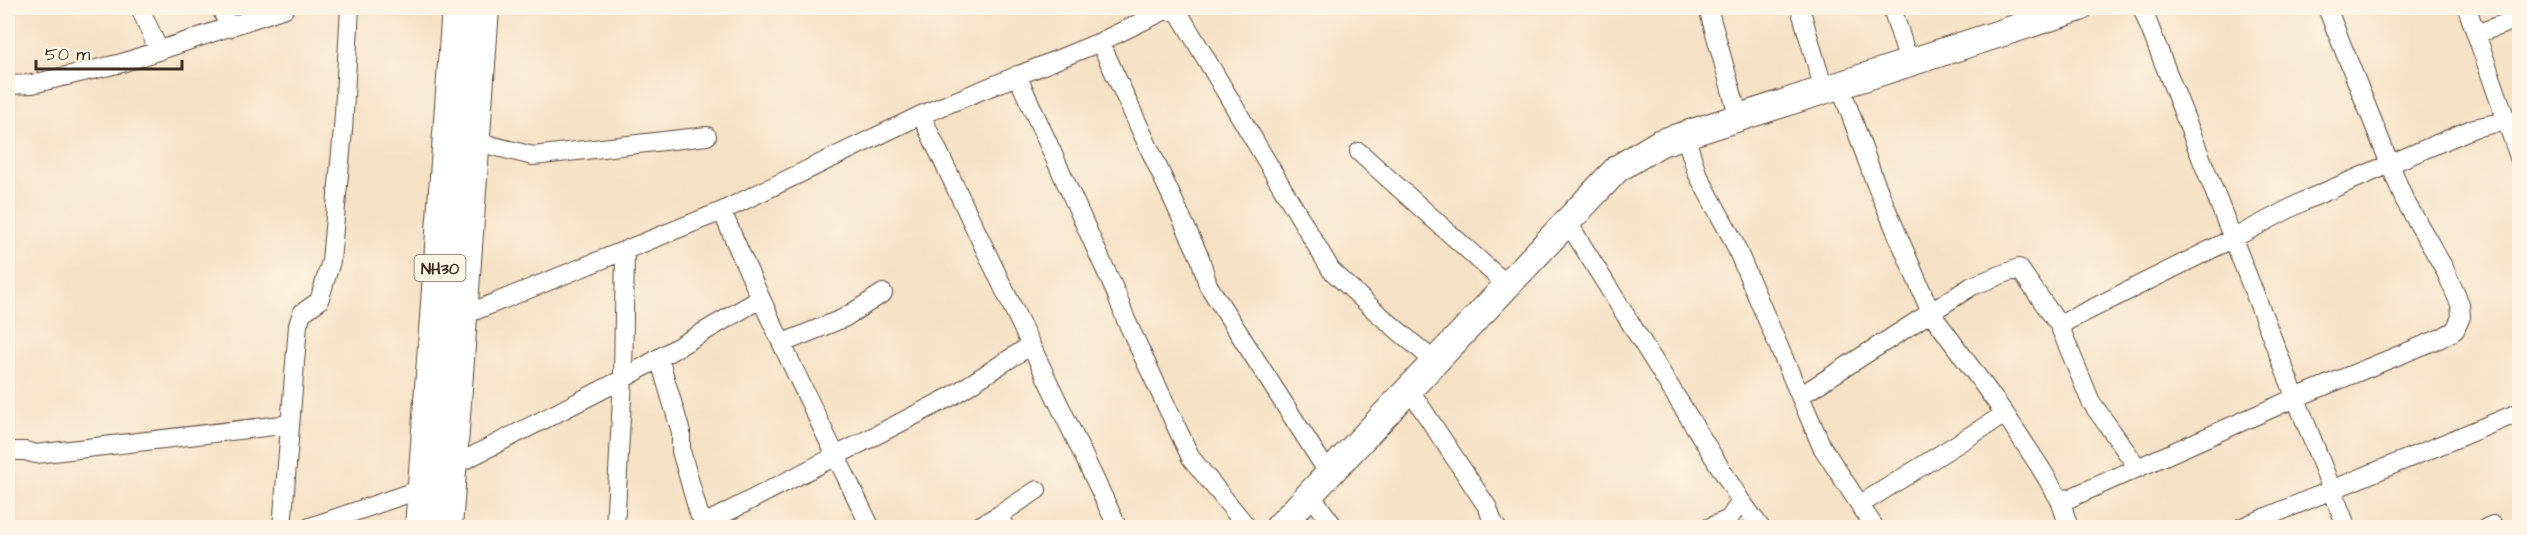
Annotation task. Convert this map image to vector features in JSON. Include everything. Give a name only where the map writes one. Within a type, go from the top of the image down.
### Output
[{"type":"highway","name":"NH30","points":[[421,528],[458,8]]},
{"type":"highway","points":[[446,528],[483,8]]},
{"type":"main road","points":[[1281,527],[1617,169],[1660,144],[1685,135],[2079,8]]},
{"type":"street","points":[[140,8],[159,51]]},
{"type":"street","points":[[221,8],[229,28]]},
{"type":"street","points":[[8,85],[32,84],[122,63],[285,8]]},
{"type":"street","points":[[282,528],[298,325],[302,313],[319,301],[331,261],[343,130],[350,8]]},
{"type":"street","points":[[1708,8],[1739,118]]},
{"type":"street","points":[[1800,8],[1832,88],[1932,313],[2005,414],[2061,502],[2069,528]]},
{"type":"street","points":[[1892,8],[1909,62]]},
{"type":"street","points":[[2142,8],[2347,528]]},
{"type":"street","points":[[2061,502],[2455,330],[2461,317],[2460,304],[2444,268],[2404,198],[2327,8]]},
{"type":"street","points":[[2467,8],[2520,160]]},
{"type":"street","points":[[462,316],[722,212],[921,115],[1100,42],[1168,9],[1180,15],[1331,270],[1435,362]]},
{"type":"street","points":[[2476,34],[2520,18]]},
{"type":"street","points":[[1100,42],[1200,258],[1208,285],[1329,474]]},
{"type":"street","points":[[1017,75],[1126,320],[1191,458],[1248,528]]},
{"type":"street","points":[[921,115],[1118,528]]},
{"type":"street","points":[[2059,325],[2306,200],[2474,128],[2506,121]]},
{"type":"street","points":[[1685,135],[1697,173],[1732,238],[1822,447],[1875,528]]},
{"type":"street","points":[[474,141],[533,156],[706,136]]},
{"type":"street","points":[[1359,152],[1508,285]]},
{"type":"street","points":[[722,212],[760,299],[871,528]]},
{"type":"street","points":[[1567,221],[1741,501],[1761,528]]},
{"type":"street","points":[[615,528],[623,379],[625,250]]},
{"type":"street","points":[[1800,396],[1972,286],[2019,268],[2059,325],[2091,402],[2138,468]]},
{"type":"street","points":[[783,343],[844,318],[883,293]]},
{"type":"street","points":[[451,467],[623,379],[760,299]]},
{"type":"street","points":[[659,357],[681,432],[681,451],[699,514],[709,525],[952,396],[1031,345]]},
{"type":"street","points":[[1409,389],[1488,508],[1497,528]]},
{"type":"street","points":[[2240,528],[2520,411]]},
{"type":"street","points":[[1861,504],[2005,414]]},
{"type":"street","points":[[8,451],[25,451],[36,454],[290,424]]},
{"type":"street","points":[[307,528],[424,488]]},
{"type":"street","points":[[976,528],[1002,521],[1037,490]]},
{"type":"street","points":[[1310,494],[1335,528]]},
{"type":"street","points":[[1708,528],[1729,519],[1741,501]]}]
